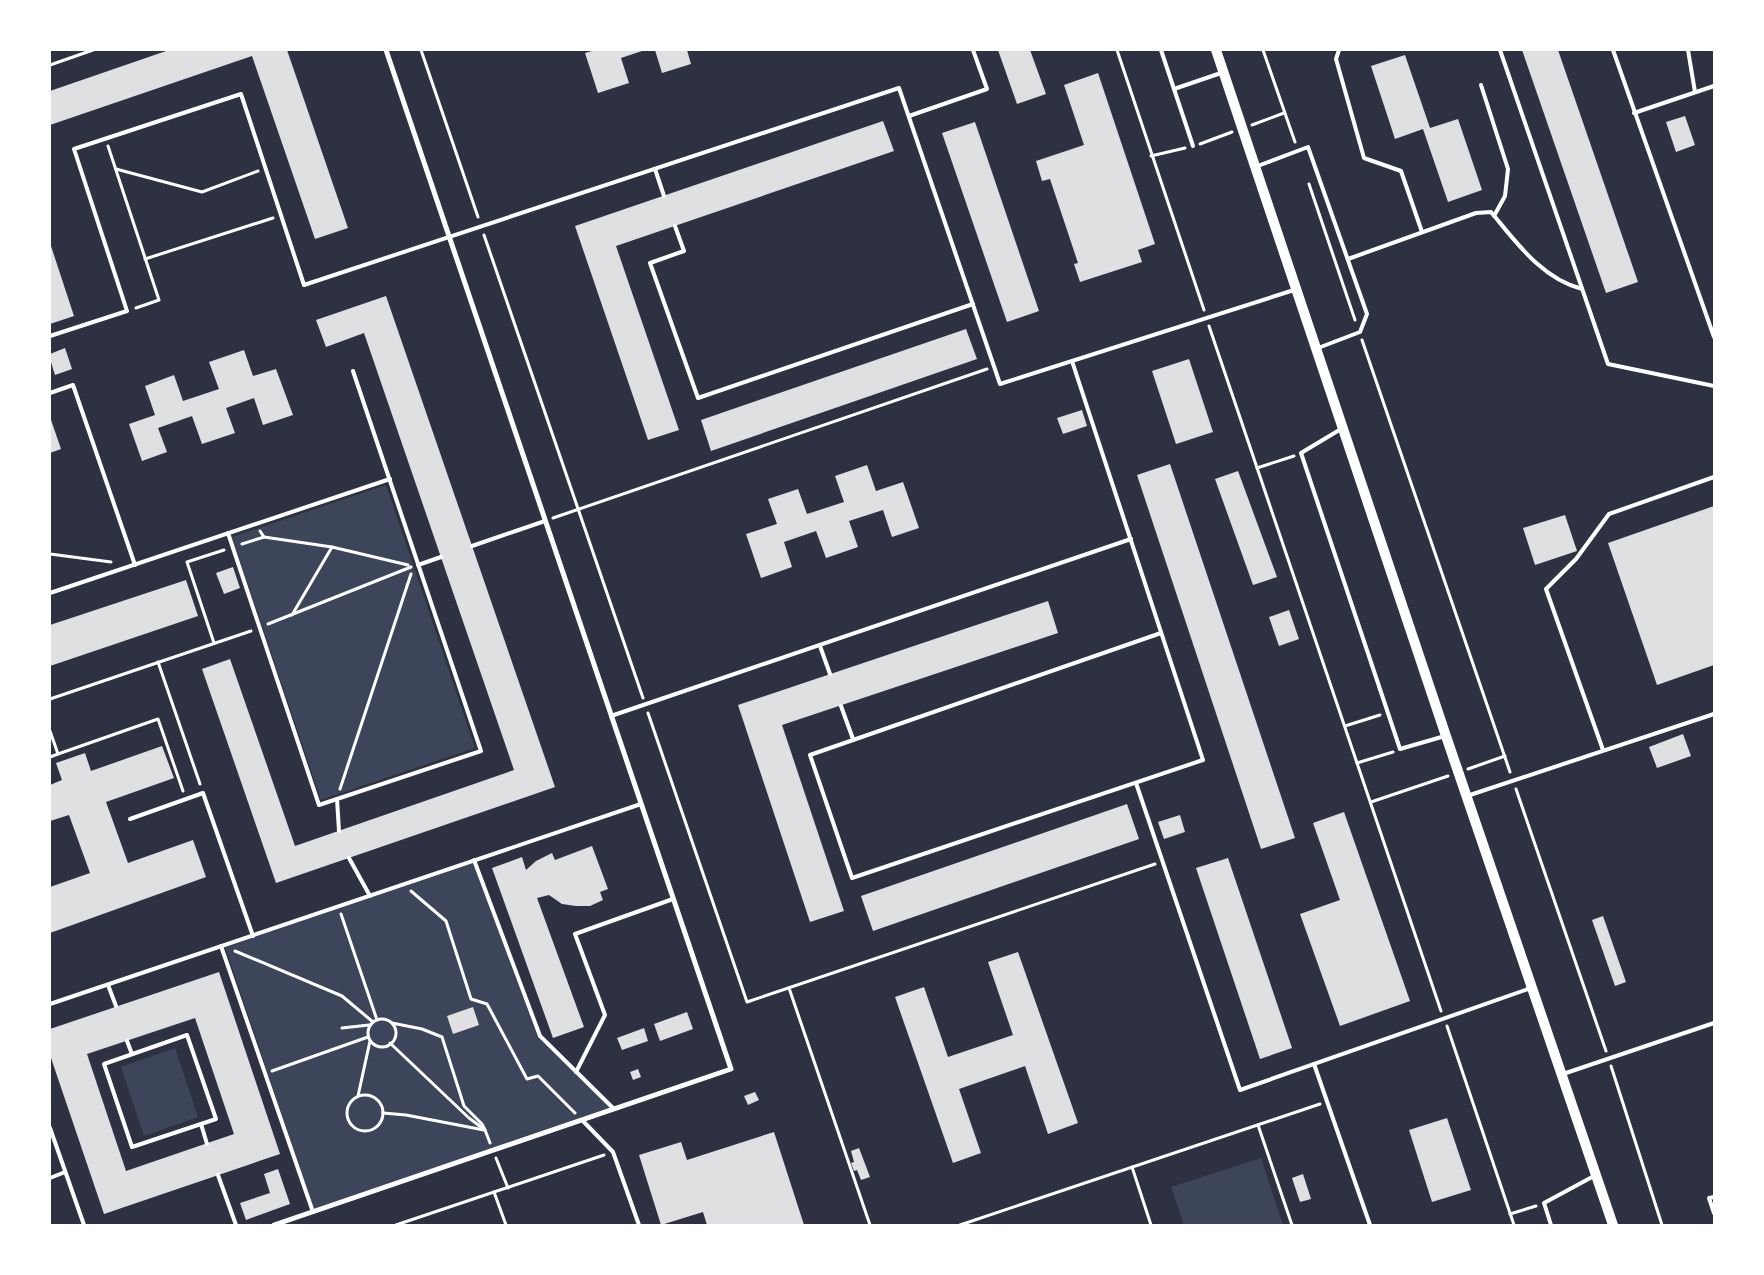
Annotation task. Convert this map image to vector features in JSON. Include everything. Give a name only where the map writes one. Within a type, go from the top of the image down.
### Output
[{"type":"main road","points":[[1216,50],[1446,736],[1613,1225]]},
{"type":"street","points":[[274,1225],[731,1069],[386,50]]},
{"type":"lane","points":[[909,116],[986,89],[973,50]]},
{"type":"lane","points":[[1161,50],[1193,146]]},
{"type":"lane","points":[[1339,50],[1336,59],[1364,158],[1401,171],[1422,232]]},
{"type":"lane","points":[[1500,50],[1608,364],[1714,386]]},
{"type":"lane","points":[[1613,50],[1714,337]]},
{"type":"lane","points":[[1688,50],[1695,92]]},
{"type":"lane","points":[[1174,89],[1223,72]]},
{"type":"lane","points":[[1481,84],[1508,169],[1505,196],[1494,216]]},
{"type":"lane","points":[[1634,114],[1714,86]]},
{"type":"lane","points":[[50,336],[127,311],[74,149],[241,94],[304,286],[899,88],[1000,384],[1296,290]]},
{"type":"lane","points":[[1255,166],[1308,147],[1367,314],[1360,332],[1316,348]]},
{"type":"lane","points":[[655,169],[664,196]]},
{"type":"lane","points":[[1348,259],[1476,213],[1491,212],[1531,259],[1569,286],[1582,289]]},
{"type":"lane","points":[[675,226],[684,251],[650,263],[698,398],[973,304]]},
{"type":"lane","points":[[1072,361],[1203,760],[852,878],[810,755],[1161,633]]},
{"type":"lane","points":[[228,534],[319,805],[480,751],[416,565],[390,479],[353,371]]},
{"type":"lane","points":[[50,393],[73,385],[135,565]]},
{"type":"lane","points":[[1343,428],[1301,453],[1400,749],[1446,736]]},
{"type":"lane","points":[[1603,750],[1546,589],[1576,559],[1609,514],[1714,477]]},
{"type":"lane","points":[[50,594],[390,479]]},
{"type":"lane","points":[[472,546],[545,521]]},
{"type":"lane","points":[[611,716],[1131,539]]},
{"type":"lane","points":[[416,565],[441,557]]},
{"type":"lane","points":[[820,646],[830,674]]},
{"type":"lane","points":[[841,706],[853,740]]},
{"type":"lane","points":[[1467,796],[1714,714]]},
{"type":"lane","points":[[1136,782],[1240,1090],[1533,987]]},
{"type":"lane","points":[[130,819],[203,792],[253,936]]},
{"type":"lane","points":[[337,799],[339,831]]},
{"type":"lane","points":[[50,1004],[641,804]]},
{"type":"lane","points":[[349,858],[370,896]]},
{"type":"lane","points":[[474,860],[540,1036],[614,1109]]},
{"type":"lane","points":[[576,1072],[605,1015],[575,934],[673,899]]},
{"type":"lane","points":[[221,946],[313,1212]]},
{"type":"lane","points":[[108,985],[116,1006]]},
{"type":"lane","points":[[1563,1074],[1714,1023]]},
{"type":"lane","points":[[187,1035],[216,1119],[201,1124],[132,1147],[104,1064],[187,1035]]},
{"type":"lane","points":[[127,1041],[132,1054]]},
{"type":"lane","points":[[1314,1064],[1370,1225]]},
{"type":"lane","points":[[582,1120],[614,1152],[639,1225]]},
{"type":"lane","points":[[201,1124],[207,1144]]},
{"type":"lane","points":[[50,1128],[84,1225]]},
{"type":"lane","points":[[50,1178],[65,1172]]},
{"type":"lane","points":[[218,1175],[236,1225]]},
{"type":"lane","points":[[1551,1225],[1544,1203],[1596,1175]]},
{"type":"lane","points":[[1714,1196],[1709,1198],[1714,1213]]},
{"type":"path","points":[[50,65],[93,50]]},
{"type":"path","points":[[421,50],[746,1002],[1163,862]]},
{"type":"path","points":[[1117,50],[1151,156],[1514,1225]]},
{"type":"path","points":[[1263,50],[1297,150]]},
{"type":"path","points":[[1151,156],[1193,146],[1284,113]]},
{"type":"path","points":[[106,138],[159,300],[127,311]]},
{"type":"path","points":[[116,169],[202,192],[266,169]]},
{"type":"path","points":[[1307,178],[1608,1058],[1662,1225]]},
{"type":"path","points":[[145,258],[281,215]]},
{"type":"path","points":[[545,521],[578,508],[994,366]]},
{"type":"path","points":[[1257,468],[1301,453]]},
{"type":"path","points":[[255,525],[264,537],[332,546],[416,565]]},
{"type":"path","points":[[292,615],[332,546]]},
{"type":"path","points":[[50,554],[135,565]]},
{"type":"path","points":[[187,562],[214,643]]},
{"type":"path","points":[[50,699],[260,628],[416,565]]},
{"type":"path","points":[[337,799],[416,565]]},
{"type":"path","points":[[158,662],[203,792]]},
{"type":"path","points":[[1344,726],[1388,713]]},
{"type":"path","points":[[50,756],[158,719],[186,799]]},
{"type":"path","points":[[50,731],[58,754]]},
{"type":"path","points":[[1357,763],[1400,749]]},
{"type":"path","points":[[1371,802],[1505,756]]},
{"type":"path","points":[[402,885],[446,922],[471,999],[487,1004],[527,1079],[538,1076],[582,1120]]},
{"type":"path","points":[[338,906],[375,1021]]},
{"type":"path","points":[[221,946],[342,996],[375,1021]]},
{"type":"path","points":[[788,988],[870,1225]]},
{"type":"path","points":[[342,1028],[370,1025],[375,1021],[384,1019],[392,1023],[422,1029],[442,1037],[464,1106],[482,1124],[508,1188]]},
{"type":"path","points":[[369,1039],[373,1044],[382,1046],[390,1043],[396,1031],[392,1023]]},
{"type":"path","points":[[358,1096],[370,1095],[382,1107],[382,1119],[374,1128],[358,1129],[349,1121],[347,1115],[350,1104],[358,1096],[370,1025]]},
{"type":"path","points":[[265,1073],[369,1039]]},
{"type":"path","points":[[390,1043],[469,1118],[485,1130]]},
{"type":"path","points":[[960,1225],[1327,1101]]},
{"type":"path","points":[[383,1113],[406,1115],[485,1130]]},
{"type":"path","points":[[1258,1125],[1292,1225]]},
{"type":"path","points":[[396,1225],[614,1152]]},
{"type":"path","points":[[1132,1167],[1151,1225]]},
{"type":"path","points":[[494,1192],[506,1225]]},
{"type":"path","points":[[1510,1214],[1544,1203]]},
{"type":"shaded area","points":[[386,485],[475,748],[321,800],[232,537]]},
{"type":"shaded area","points":[[473,863],[538,1038],[611,1108],[314,1209],[225,947]]},
{"type":"shaded area","points":[[175,1048],[198,1117],[144,1136],[121,1067]]},
{"type":"shaded area","points":[[1261,1158],[1283,1225],[1184,1225],[1171,1187]]},
{"type":"building","points":[[169,50],[287,50],[348,228],[315,239],[252,56],[50,125],[50,91]]},
{"type":"building","points":[[596,50],[645,50],[621,58],[629,83],[598,93],[585,53]]},
{"type":"building","points":[[655,50],[687,50],[691,64],[662,73]]},
{"type":"building","points":[[998,50],[1030,50],[1046,94],[1017,104]]},
{"type":"building","points":[[1522,50],[1558,50],[1638,282],[1606,293]]},
{"type":"building","points":[[1405,55],[1430,128],[1458,119],[1482,190],[1448,202],[1423,129],[1395,139],[1371,66]]},
{"type":"building","points":[[1098,73],[1155,244],[1138,250],[1142,262],[1080,282],[1074,264],[1078,263],[1050,179],[1042,181],[1036,161],[1084,145],[1064,85]]},
{"type":"building","points":[[1685,116],[1695,145],[1676,152],[1666,122]]},
{"type":"building","points":[[883,121],[894,151],[616,246],[679,430],[648,440],[575,226]]},
{"type":"building","points":[[975,122],[1039,311],[1007,322],[942,133]]},
{"type":"building","points":[[50,243],[74,316],[50,324]]},
{"type":"building","points":[[386,296],[555,787],[276,883],[202,669],[230,659],[295,846],[514,770],[364,333],[326,347],[316,320]]},
{"type":"building","points":[[966,329],[977,359],[711,451],[701,420]]},
{"type":"building","points":[[65,348],[72,369],[55,375],[50,354]]},
{"type":"building","points":[[244,350],[253,376],[276,369],[293,415],[263,425],[254,398],[226,408],[235,433],[202,444],[192,416],[158,428],[167,452],[142,461],[129,424],[155,415],[145,386],[174,375],[183,401],[219,389],[209,362]]},
{"type":"building","points":[[1189,359],[1213,432],[1176,444],[1152,371]]},
{"type":"building","points":[[1082,410],[1087,426],[1063,434],[1057,418]]},
{"type":"building","points":[[50,417],[61,449],[50,453]]},
{"type":"building","points":[[1170,464],[1295,838],[1261,849],[1137,475]]},
{"type":"building","points":[[867,465],[876,491],[903,482],[919,528],[892,537],[883,510],[849,521],[858,547],[826,558],[816,531],[784,542],[792,567],[761,578],[746,534],[777,524],[768,499],[798,489],[807,514],[844,502],[835,476]]},
{"type":"building","points":[[1238,471],[1277,577],[1253,585],[1215,479]]},
{"type":"building","points":[[1714,506],[1714,665],[1657,685],[1608,543]]},
{"type":"building","points":[[1565,515],[1577,551],[1535,565],[1523,528]]},
{"type":"building","points":[[233,567],[240,588],[224,594],[216,573]]},
{"type":"building","points":[[186,580],[198,616],[50,666],[50,625]]},
{"type":"building","points":[[1048,601],[1058,633],[782,725],[844,911],[810,922],[738,705]]},
{"type":"building","points":[[1289,610],[1299,639],[1279,646],[1269,617]]},
{"type":"building","points":[[1683,734],[1691,756],[1657,768],[1649,747]]},
{"type":"building","points":[[162,746],[174,778],[106,802],[128,863],[193,840],[206,877],[50,933],[50,887],[90,873],[69,815],[50,821],[50,785],[62,780],[56,763],[85,753],[91,771]]},
{"type":"building","points":[[1127,804],[1139,839],[873,931],[861,896]]},
{"type":"building","points":[[1344,812],[1410,1001],[1340,1026],[1300,914],[1340,900],[1313,823]]},
{"type":"building","points":[[1180,815],[1185,832],[1164,839],[1158,822]]},
{"type":"building","points":[[592,846],[608,889],[600,892],[603,900],[590,906],[576,906],[562,904],[549,895],[537,898],[584,1027],[553,1038],[492,868],[522,857],[526,870],[536,861],[552,853],[555,860]]},
{"type":"building","points":[[1228,858],[1292,1048],[1260,1059],[1196,868]]},
{"type":"building","points":[[1603,916],[1626,982],[1615,986],[1592,920]]},
{"type":"building","points":[[1018,952],[1078,1123],[1048,1134],[1025,1066],[959,1089],[981,1153],[953,1163],[895,997],[924,987],[948,1057],[1013,1035],[988,962]]},
{"type":"building","points":[[219,972],[280,1154],[104,1214],[50,1055],[50,1029]],"holes":[[[195,1018],[234,1134],[126,1171],[87,1054]]]},
{"type":"building","points":[[473,1007],[479,1025],[453,1034],[447,1016]]},
{"type":"building","points":[[687,1012],[693,1029],[660,1041],[654,1024]]},
{"type":"building","points":[[644,1028],[648,1041],[622,1050],[617,1038]]},
{"type":"building","points":[[638,1069],[641,1077],[633,1080],[630,1072]]},
{"type":"building","points":[[755,1092],[759,1100],[748,1105],[744,1096]]},
{"type":"building","points":[[1447,1118],[1471,1190],[1432,1202],[1409,1130]]},
{"type":"building","points":[[774,1132],[804,1225],[707,1225],[703,1212],[661,1225],[639,1155],[681,1142],[687,1160]]},
{"type":"building","points":[[859,1148],[870,1177],[861,1180],[857,1170],[854,1171],[851,1163],[854,1162],[851,1151]]},
{"type":"building","points":[[278,1169],[290,1204],[246,1220],[240,1203],[270,1193],[264,1174]]},
{"type":"building","points":[[1303,1174],[1311,1199],[1300,1202],[1292,1178]]}]
